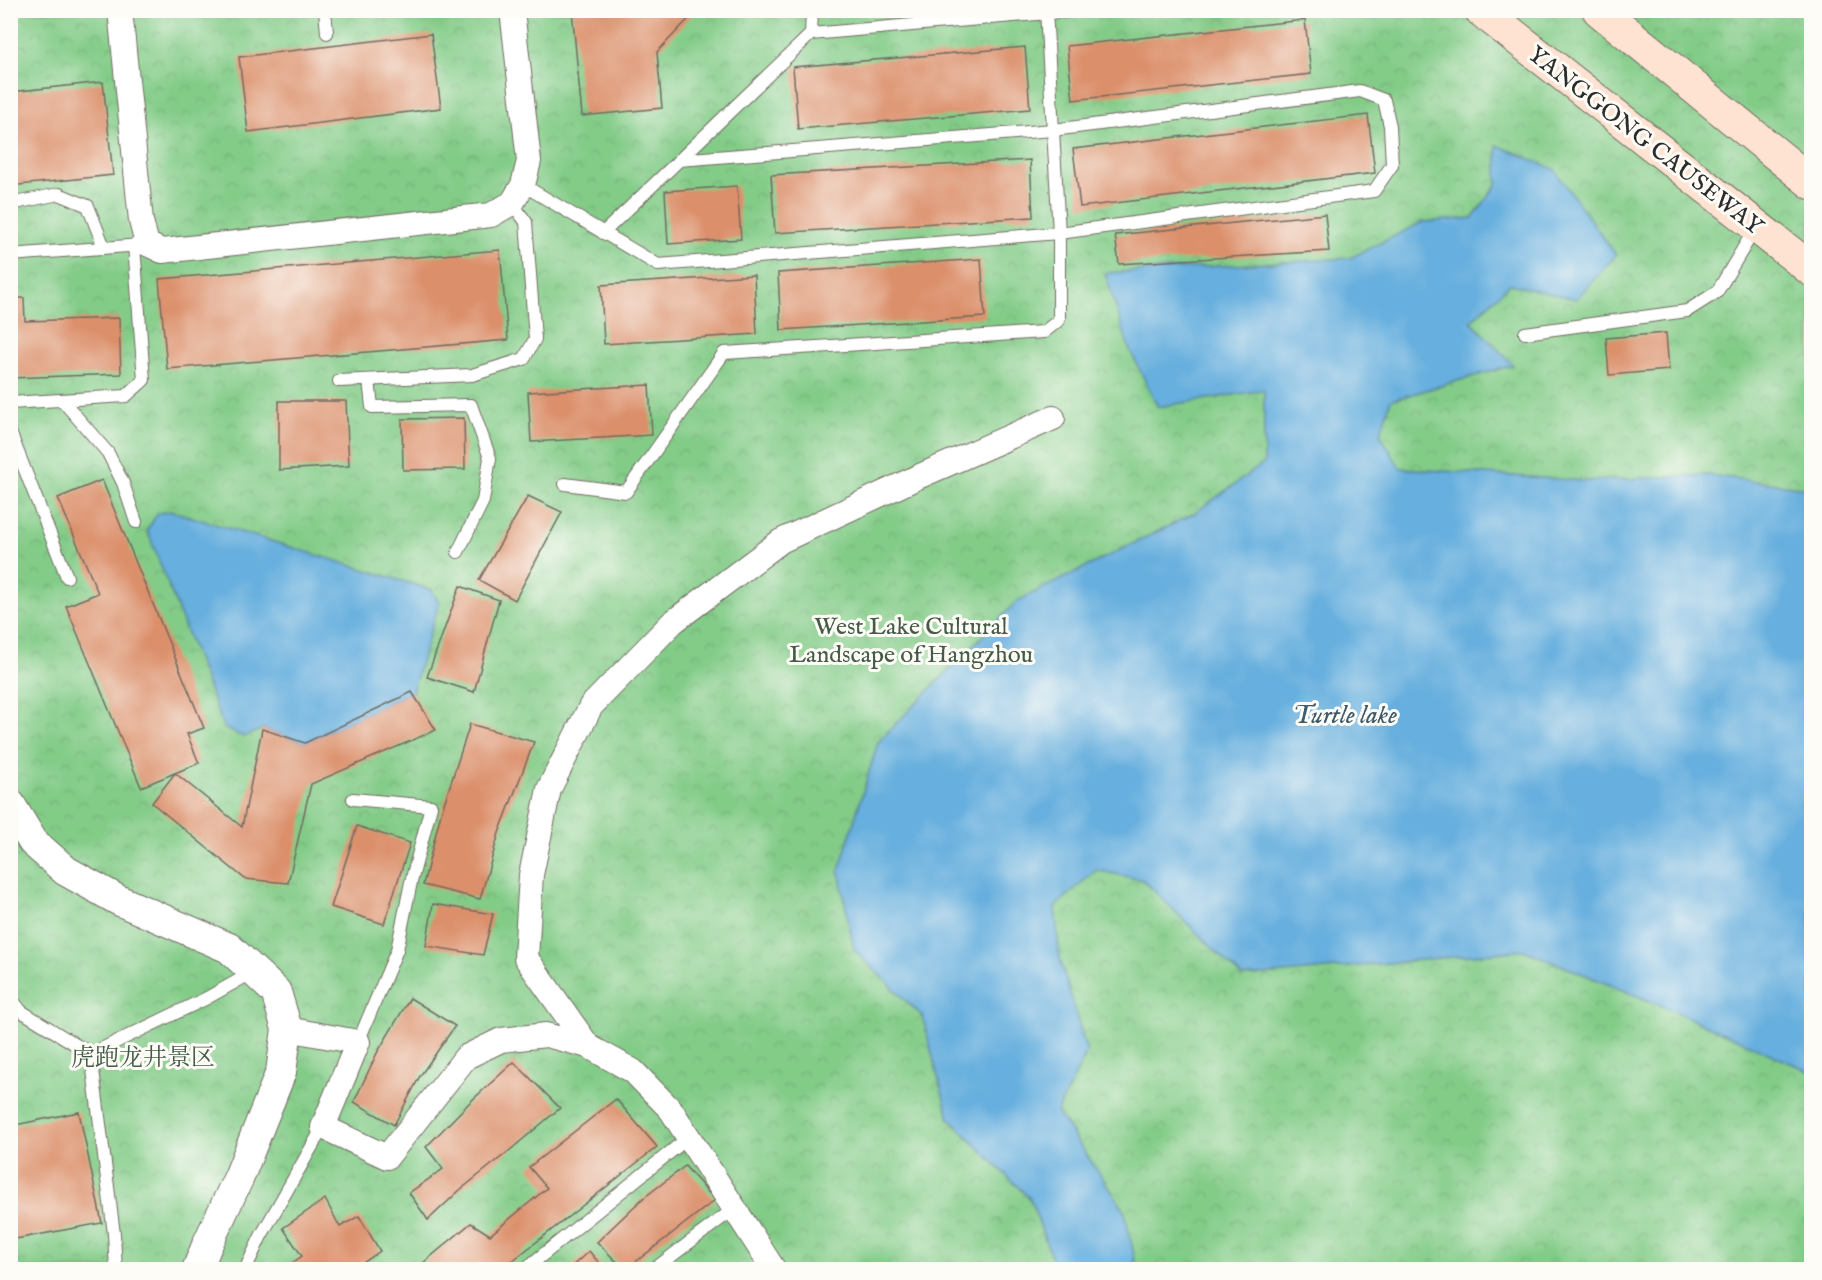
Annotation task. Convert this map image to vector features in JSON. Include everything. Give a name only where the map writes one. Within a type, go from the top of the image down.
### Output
[{"type":"main road","name":"YANGGONG CAUSEWAY","points":[[1481,10],[1812,270]]},
{"type":"main road","points":[[1599,10],[1812,183]]},
{"type":"street","points":[[120,10],[141,221],[141,245],[162,251],[491,215],[518,194],[529,161],[512,10]]},
{"type":"street","points":[[588,1046],[526,958],[531,875],[549,789],[591,706],[673,622],[781,541],[920,476],[1053,418]]},
{"type":"street","points":[[10,804],[33,842],[66,871],[118,900],[229,948],[276,992],[287,1029],[281,1072],[239,1177],[197,1269]]},
{"type":"street","points":[[287,1029],[358,1042],[323,1127],[387,1157],[466,1058],[501,1040],[546,1035],[588,1046],[633,1071],[671,1110],[773,1269]]},
{"type":"lane","points":[[325,10],[327,33]]},
{"type":"lane","points":[[811,34],[812,10]]},
{"type":"lane","points":[[603,233],[811,34],[1081,10]]},
{"type":"lane","points":[[565,484],[626,492],[724,353],[1044,332],[1059,320],[1059,233],[1046,12]]},
{"type":"lane","points":[[518,194],[603,233],[658,265],[1059,233],[1374,191],[1392,165],[1390,126],[1384,100],[1360,91],[1053,130],[679,160]]},
{"type":"lane","points":[[10,204],[58,194],[88,206],[104,247]]},
{"type":"lane","points":[[339,381],[472,375],[524,359],[535,339],[526,222],[518,194]]},
{"type":"lane","points":[[1525,333],[1687,311],[1717,292],[1757,227]]},
{"type":"lane","points":[[10,255],[141,245],[144,380],[126,396],[10,403]]},
{"type":"lane","points":[[369,380],[372,407],[471,405],[490,459],[483,501],[458,552]]},
{"type":"lane","points":[[62,400],[108,453],[123,483],[136,522]]},
{"type":"lane","points":[[10,432],[67,577]]},
{"type":"lane","points":[[353,799],[431,806],[411,882],[397,950],[358,1042]]},
{"type":"lane","points":[[91,1054],[207,998],[255,971]]},
{"type":"lane","points":[[10,997],[21,1011],[91,1054]]},
{"type":"lane","points":[[91,1054],[114,1234],[116,1269]]},
{"type":"lane","points":[[245,1269],[261,1236],[323,1127]]},
{"type":"lane","points":[[524,1269],[689,1137]]},
{"type":"lane","points":[[653,1269],[735,1208]]},
{"type":"green space","name":"West Lake Cultural Landscape of Hangzhou","points":[[10,11],[1811,11],[1811,1269],[11,1269]]},
{"type":"water","name":"Turtle lake","points":[[1497,145],[1554,169],[1616,255],[1576,299],[1510,284],[1471,321],[1513,365],[1391,400],[1380,434],[1400,468],[1586,481],[1708,475],[1800,487],[1811,492],[1811,1072],[1667,1008],[1524,950],[1242,977],[1143,880],[1096,870],[1055,907],[1060,959],[1087,1052],[1057,1112],[1124,1209],[1137,1269],[1056,1269],[1030,1199],[949,1118],[922,1016],[854,950],[839,871],[878,742],[1017,601],[1193,514],[1264,463],[1264,390],[1158,407],[1129,348],[1105,273],[1350,258],[1423,222],[1473,218],[1497,184]]},
{"type":"water","points":[[172,511],[432,590],[439,603],[412,692],[305,743],[263,729],[243,737],[224,728],[147,530],[158,513]]},
{"type":"building","points":[[572,10],[697,10],[657,52],[662,108],[582,116]]},
{"type":"building","points":[[841,10],[868,10],[868,12],[842,15]]},
{"type":"building","points":[[1305,20],[1311,74],[1073,100],[1067,46]]},
{"type":"building","points":[[431,34],[441,108],[248,132],[239,57]]},
{"type":"building","points":[[1025,47],[1030,109],[798,129],[793,67]]},
{"type":"building","points":[[103,82],[113,175],[10,186],[10,92]]},
{"type":"building","points":[[1368,115],[1375,173],[1080,207],[1073,149]]},
{"type":"building","points":[[1030,160],[1033,217],[775,233],[771,175]]},
{"type":"building","points":[[737,186],[741,239],[668,244],[665,191]]},
{"type":"building","points":[[1325,214],[1329,251],[1119,264],[1115,235]]},
{"type":"building","points":[[500,250],[508,340],[167,369],[159,279]]},
{"type":"building","points":[[981,259],[985,317],[781,330],[778,273]]},
{"type":"building","points":[[754,275],[757,334],[604,344],[601,285]]},
{"type":"building","points":[[10,298],[24,298],[25,321],[119,318],[121,374],[10,378]]},
{"type":"building","points":[[1666,333],[1669,370],[1609,375],[1606,338]]},
{"type":"building","points":[[649,385],[652,435],[531,442],[528,392]]},
{"type":"building","points":[[279,401],[346,401],[349,466],[279,470]]},
{"type":"building","points":[[464,418],[465,469],[403,470],[402,419]]},
{"type":"building","points":[[102,480],[204,728],[187,734],[199,763],[141,787],[66,606],[98,593],[58,498]]},
{"type":"building","points":[[528,496],[562,512],[515,600],[479,580]]},
{"type":"building","points":[[460,586],[499,600],[474,692],[427,677]]},
{"type":"building","points":[[412,692],[436,730],[311,784],[288,883],[245,879],[152,803],[175,773],[242,827],[262,729],[305,743]]},
{"type":"building","points":[[470,724],[534,742],[499,833],[480,899],[423,885],[441,813]]},
{"type":"building","points":[[357,826],[410,843],[384,924],[331,907]]},
{"type":"building","points":[[433,904],[493,914],[483,955],[426,946]]},
{"type":"building","points":[[410,998],[455,1026],[420,1076],[394,1125],[354,1102],[377,1053]]},
{"type":"building","points":[[514,1062],[560,1108],[460,1190],[428,1220],[409,1193],[443,1169],[426,1147]]},
{"type":"building","points":[[616,1099],[657,1147],[502,1269],[416,1269],[471,1223],[490,1235],[547,1188],[529,1167]]},
{"type":"building","points":[[79,1112],[102,1223],[10,1240],[10,1126]]},
{"type":"building","points":[[685,1166],[715,1200],[625,1270],[597,1242],[641,1200]]},
{"type":"building","points":[[325,1199],[340,1227],[359,1216],[380,1251],[354,1269],[284,1269],[302,1256],[283,1228]]},
{"type":"building","points":[[589,1251],[604,1269],[569,1269]]},
{"type":"park label","name":"虎跑龙井景区","points":[[143,1057]]}]
